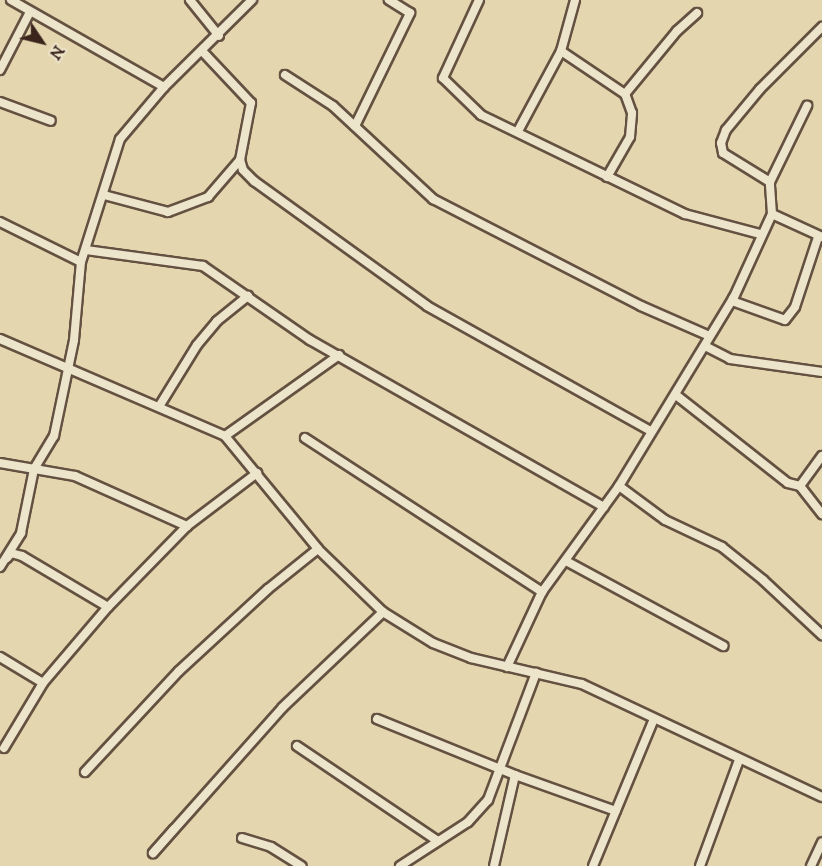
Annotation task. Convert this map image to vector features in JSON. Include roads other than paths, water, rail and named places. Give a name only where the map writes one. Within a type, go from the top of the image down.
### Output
[{"type":"street","points":[[11,0],[164,87]]},
{"type":"street","points":[[190,0],[219,36]]},
{"type":"street","points":[[2,564],[21,533],[34,469],[54,436],[69,372],[81,262],[104,195],[120,138],[164,87],[219,36],[252,0]]},
{"type":"street","points":[[355,126],[410,13],[389,0]]},
{"type":"street","points":[[479,0],[443,78],[481,115],[685,214],[760,234]]},
{"type":"street","points":[[518,132],[561,51],[575,0]]},
{"type":"street","points":[[0,70],[30,12]]},
{"type":"street","points":[[625,94],[677,31],[697,13]]},
{"type":"street","points":[[770,182],[723,153],[721,143],[726,130],[760,89],[822,27]]},
{"type":"street","points":[[202,51],[251,103],[240,160],[243,170],[254,181],[428,306],[651,431]]},
{"type":"street","points":[[561,51],[625,94],[632,113],[630,137],[607,177]]},
{"type":"street","points":[[285,75],[333,106],[433,199],[641,306],[707,335]]},
{"type":"street","points":[[0,102],[51,122]]},
{"type":"street","points":[[507,667],[542,592],[619,486],[705,346],[707,335],[734,297],[760,234],[772,214],[770,182],[807,106]]},
{"type":"street","points":[[104,195],[168,212],[208,197],[240,160]]},
{"type":"street","points":[[734,297],[732,301],[785,320],[795,308],[820,237],[772,214]]},
{"type":"street","points":[[0,222],[81,262]]},
{"type":"street","points":[[86,250],[203,266],[310,340],[604,507]]},
{"type":"street","points":[[160,405],[197,345],[218,321],[248,296]]},
{"type":"street","points":[[0,339],[69,372],[160,405],[225,436],[318,549],[383,612],[433,643],[471,658],[582,684],[653,720],[822,797]]},
{"type":"street","points":[[705,346],[730,359],[822,372]]},
{"type":"street","points":[[225,436],[294,384],[339,355]]},
{"type":"street","points":[[676,395],[788,483],[800,486],[822,514]]},
{"type":"street","points":[[305,438],[542,592]]},
{"type":"street","points":[[800,486],[822,456]]},
{"type":"street","points":[[0,463],[75,476],[187,526]]},
{"type":"street","points":[[4,748],[43,683],[108,607],[187,526],[256,473]]},
{"type":"street","points":[[619,486],[665,520],[722,547],[822,635]]},
{"type":"street","points":[[86,772],[178,671],[268,589],[318,549]]},
{"type":"street","points":[[2,564],[11,553],[22,556],[108,607]]},
{"type":"street","points":[[566,561],[723,645]]},
{"type":"street","points":[[174,830],[153,854],[283,707],[383,612]]},
{"type":"street","points":[[0,657],[43,683]]},
{"type":"street","points":[[400,866],[468,822],[488,801],[498,769],[536,673]]},
{"type":"street","points":[[377,719],[498,769],[616,810]]},
{"type":"street","points":[[594,866],[653,720]]},
{"type":"street","points":[[297,746],[438,841]]},
{"type":"street","points":[[700,866],[740,760]]},
{"type":"street","points":[[494,866],[515,775]]},
{"type":"street","points":[[242,838],[271,847],[302,866]]},
{"type":"street","points":[[811,866],[822,842]]}]
